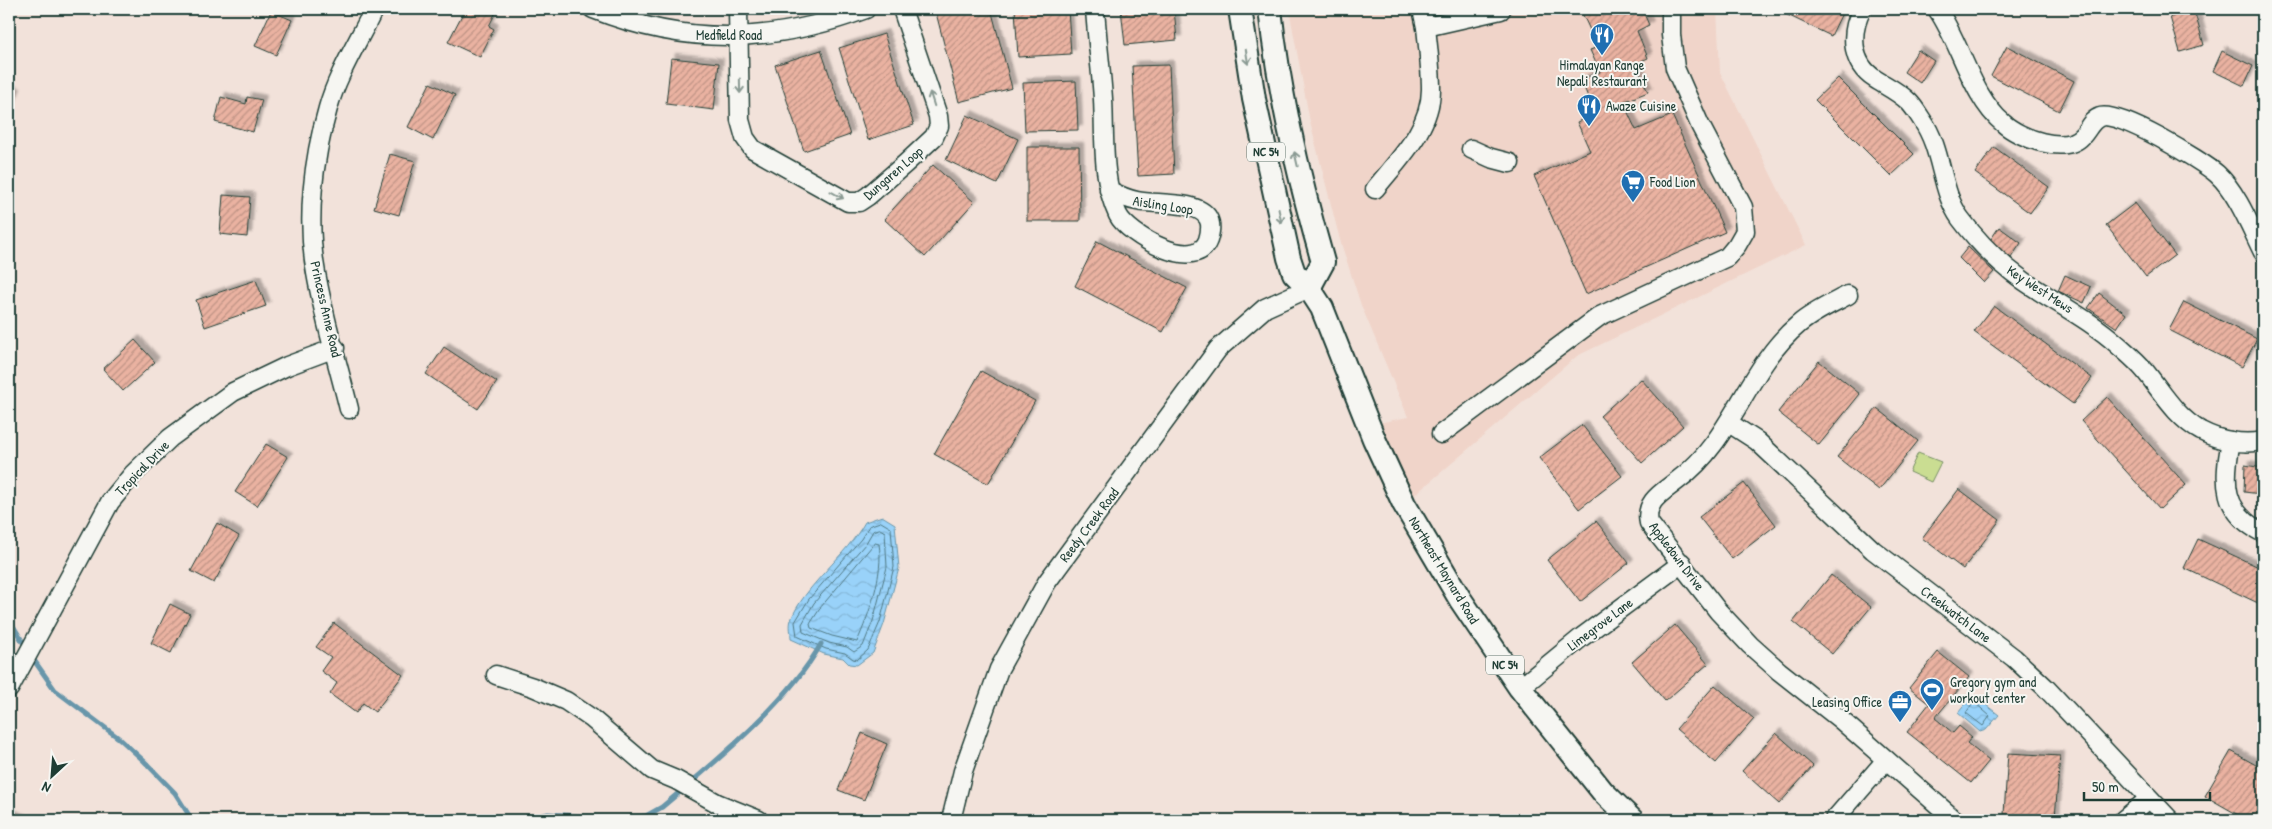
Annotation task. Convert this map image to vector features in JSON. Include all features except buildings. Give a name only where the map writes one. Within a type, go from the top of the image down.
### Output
[{"type":"main road","name":"Northeast Maynard Road","points":[[1240,9],[1254,99],[1289,258],[1294,273],[1308,288],[1322,308],[1374,439],[1404,504],[1460,599],[1520,688],[1603,792],[1632,820]]},
{"type":"main road","name":"NC 54","points":[[1270,9],[1280,88],[1309,213],[1323,262],[1308,288]]},
{"type":"street","name":"Princess Anne Road","points":[[349,410],[315,265],[312,241],[314,178],[328,106],[374,9]]},
{"type":"street","name":"Medfield Road","points":[[593,9],[624,21],[671,33],[738,37],[767,35],[804,29],[866,9]]},
{"type":"street","name":"Dungaren Loop","points":[[738,9],[741,128],[753,149],[848,202],[859,202],[934,137],[938,126],[938,116],[902,9]]},
{"type":"street","name":"Aisling Loop","points":[[1095,9],[1109,190],[1118,215],[1127,229],[1164,249],[1185,255],[1194,254],[1206,245],[1211,231],[1208,218],[1196,207],[1137,201],[1122,198],[1109,190]]},
{"type":"street","points":[[1375,189],[1415,138],[1427,112],[1431,91],[1426,27],[1422,9]]},
{"type":"street","points":[[1441,434],[1600,316],[1726,257],[1745,231],[1744,208],[1700,125],[1675,68],[1670,34],[1671,9]]},
{"type":"street","name":"Key West Mews","points":[[1862,9],[1854,24],[1853,41],[1860,65],[1873,78],[1890,87],[1909,102],[1924,122],[1935,140],[1958,216],[1974,236],[2013,272],[2089,321],[2118,345],[2144,369],[2179,415],[2200,430],[2217,438],[2232,441],[2263,441]]},
{"type":"street","points":[[1937,9],[1947,23],[1986,105],[2003,124],[2023,135],[2053,145],[2069,145],[2082,137],[2090,124],[2100,116],[2111,116],[2128,121],[2188,154],[2217,174],[2247,219],[2263,252]]},
{"type":"street","points":[[1426,27],[1501,10]]},
{"type":"street","points":[[1471,149],[1491,158],[1510,163]]},
{"type":"street","name":"Reedy Creek Road","points":[[951,820],[963,771],[999,669],[1047,582],[1218,349],[1264,308],[1308,288]]},
{"type":"street","name":"Appledown Drive","points":[[1848,295],[1798,324],[1776,347],[1754,378],[1729,423],[1705,456],[1690,472],[1657,496],[1647,515],[1650,524],[1718,612],[1750,645],[1955,820]]},
{"type":"street","name":"Tropical Drive","points":[[9,689],[110,502],[133,474],[170,438],[233,392],[287,366],[334,348]]},
{"type":"street","name":"Creekwatch Lane","points":[[1729,423],[1757,441],[1873,550],[2014,658],[2045,687],[2170,820]]},
{"type":"street","points":[[2232,441],[2226,467],[2226,484],[2229,498],[2237,514],[2263,534]]},
{"type":"street","name":"Limegrove Lane","points":[[1520,688],[1582,637],[1682,563]]},
{"type":"street","points":[[496,675],[533,687],[566,701],[591,718],[652,770],[676,780],[717,803],[759,820]]},
{"type":"street","points":[[1834,820],[1886,760]]},
{"type":"street","points":[[2123,820],[2149,799]]},
{"type":"shaded area","points":[[1289,9],[1717,9],[1720,72],[1806,245],[1577,356],[1404,504],[1369,425],[1408,417],[1361,305],[1340,240],[1310,122]]},
{"type":"green space","points":[[1918,453],[1941,462],[1931,482],[1909,472]]},
{"type":"water","points":[[882,516],[895,524],[899,568],[884,624],[873,653],[857,665],[849,664],[843,658],[824,654],[791,639],[791,620],[805,595],[848,547],[865,522]]},
{"type":"water","points":[[1973,695],[1999,715],[1986,730],[1980,732],[1958,713]]},
{"type":"waterway","points":[[9,619],[27,649]]},
{"type":"waterway","points":[[522,820],[548,814],[617,819],[646,816],[662,807],[726,752],[770,710],[790,688],[821,644]]},
{"type":"waterway","points":[[31,656],[55,690],[120,739],[144,761],[175,793],[192,820]]},
{"type":"place","name":"Himalayan Range Nepali Restaurant","points":[[1602,56]]},
{"type":"place","name":"Awaze Cuisine","points":[[1589,127]]},
{"type":"place","name":"Food Lion","points":[[1633,203]]},
{"type":"place","name":"Gregory gym and workout center","points":[[1932,711]]},
{"type":"place","name":"Leasing Office","points":[[1900,723]]}]
